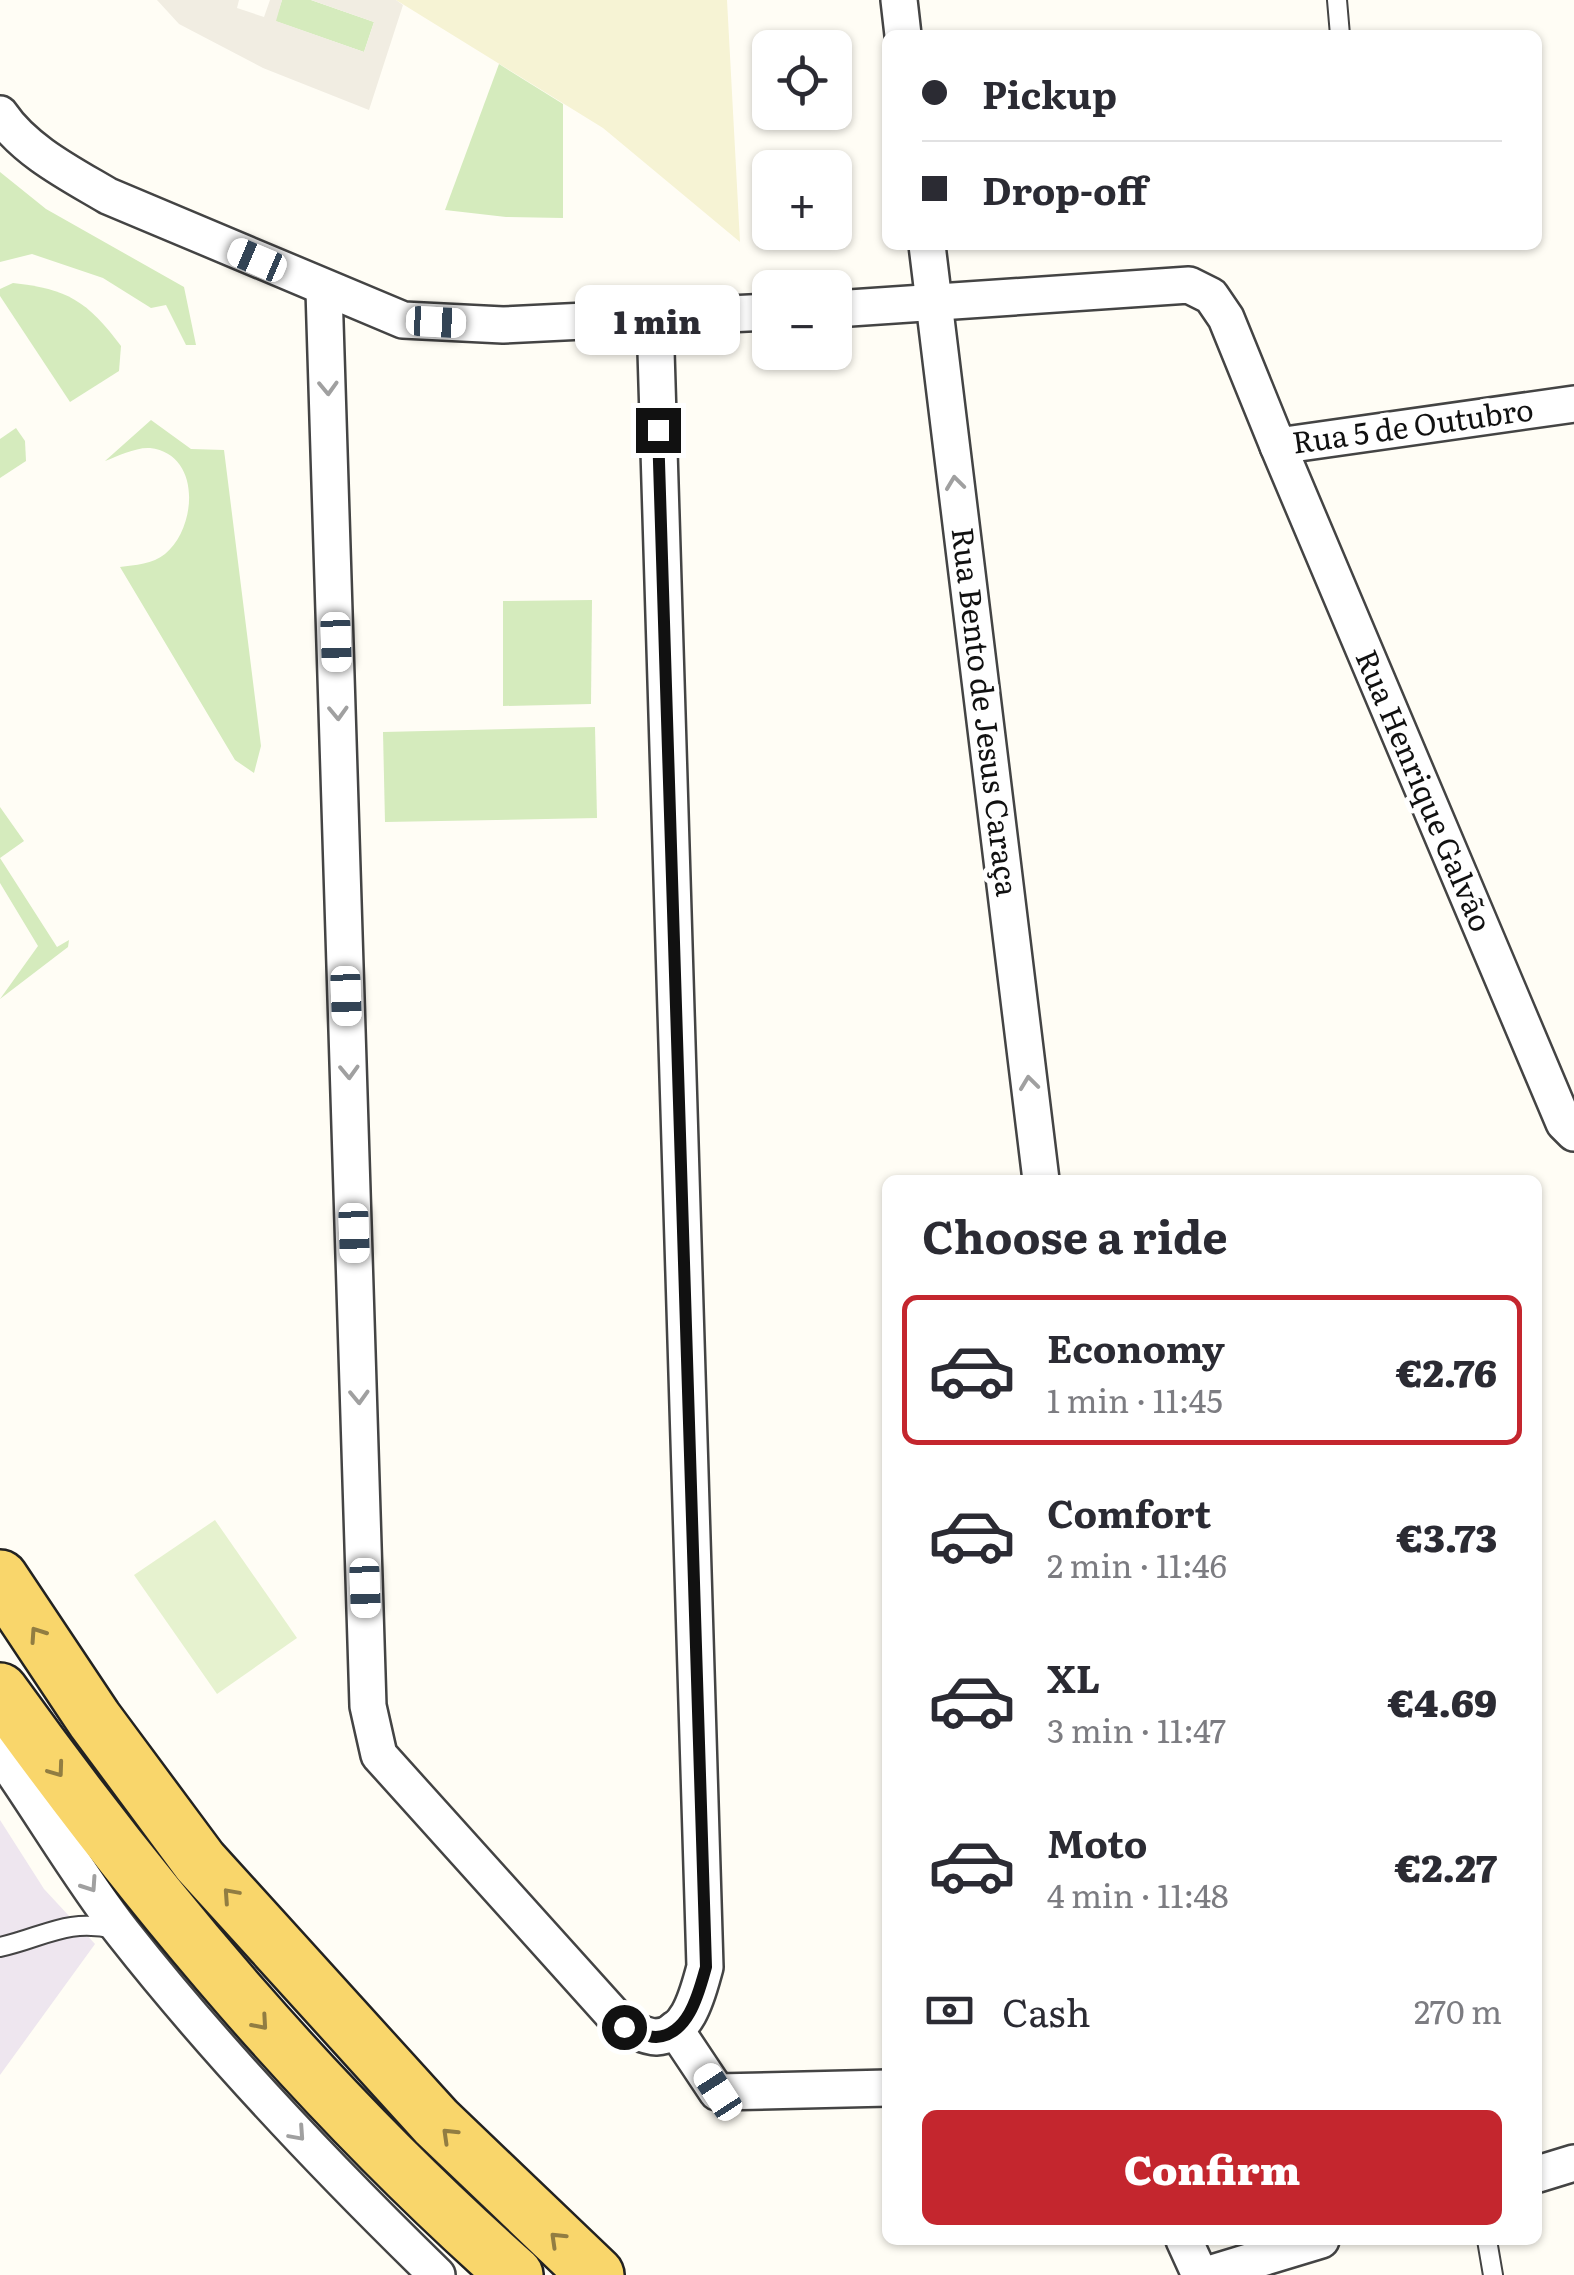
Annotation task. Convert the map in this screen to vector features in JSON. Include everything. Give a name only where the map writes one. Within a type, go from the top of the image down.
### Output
[{"type":"main road","points":[[0,1578],[94,1718],[200,1862],[436,2122],[596,2275]]},
{"type":"main road","points":[[0,1691],[182,1932],[293,2059],[423,2194],[515,2275]]},
{"type":"street","points":[[899,0],[902,30]]},
{"type":"street","points":[[0,114],[10,128],[62,169],[108,196],[403,320],[503,326],[752,313]]},
{"type":"street","name":"Rua Bento de Jesus Caraça","points":[[928,250],[1039,1175]]},
{"type":"street","name":"Rua 5 de Outubro","points":[[852,308],[1190,286],[1211,296],[1226,318],[1278,446],[1574,404]]},
{"type":"street","points":[[324,290],[368,1706],[379,1755],[624,2027],[656,2037],[675,2029],[694,2008],[706,1967],[655,318]]},
{"type":"street","name":"Rua Henrique Galvão","points":[[1278,446],[1564,1123],[1574,1132]]},
{"type":"street","points":[[0,1744],[12,1770],[121,1931],[321,2160],[437,2275]]},
{"type":"street","points":[[675,2029],[718,2092],[882,2088]]},
{"type":"street","points":[[1542,2173],[1574,2163]]},
{"type":"street","points":[[1187,2245],[1203,2275],[1304,2245]]},
{"type":"lane","points":[[1337,0],[1340,30]]},
{"type":"lane","points":[[0,1948],[60,1926],[88,1923],[121,1931]]},
{"type":"lane","points":[[1488,2245],[1494,2275]]},
{"type":"shaded area","points":[[157,0],[239,0],[237,8],[264,17],[270,0],[282,0],[276,21],[364,52],[374,22],[311,0],[396,0],[403,5],[369,110],[263,68],[179,24]]},
{"type":"shaded area","points":[[396,0],[727,0],[740,242],[603,128]]},
{"type":"shaded area","points":[[0,1820],[44,1889],[95,1944],[0,2075]]},
{"type":"green space","points":[[282,0],[311,0],[374,22],[364,52],[275,21]]},
{"type":"green space","points":[[499,64],[563,104],[563,218],[445,210]]},
{"type":"green space","points":[[0,172],[46,209],[184,287],[196,345],[186,345],[166,305],[151,308],[103,278],[32,254],[0,262]]},
{"type":"green space","points":[[13,283],[48,289],[86,308],[121,346],[119,371],[70,402],[0,296],[0,289]]},
{"type":"green space","points":[[151,420],[191,449],[224,450],[261,746],[254,773],[235,760],[120,567],[149,562],[165,554],[176,542],[188,511],[186,477],[179,463],[167,453],[145,448],[105,461]]},
{"type":"green space","points":[[16,428],[25,441],[26,461],[0,478],[0,439]]},
{"type":"green space","points":[[592,600],[591,704],[503,706],[503,601]]},
{"type":"green space","points":[[595,727],[597,818],[385,822],[383,732]]},
{"type":"green space","points":[[0,807],[24,841],[0,858]]},
{"type":"green space","points":[[0,858],[57,947],[69,940],[68,947],[0,999],[38,946],[0,883]]},
{"type":"green space","points":[[215,1520],[297,1638],[217,1694],[134,1575]]},
{"type":"route","points":[[624,2027],[656,2037],[675,2029],[694,2008],[706,1967],[658,430]]}]
